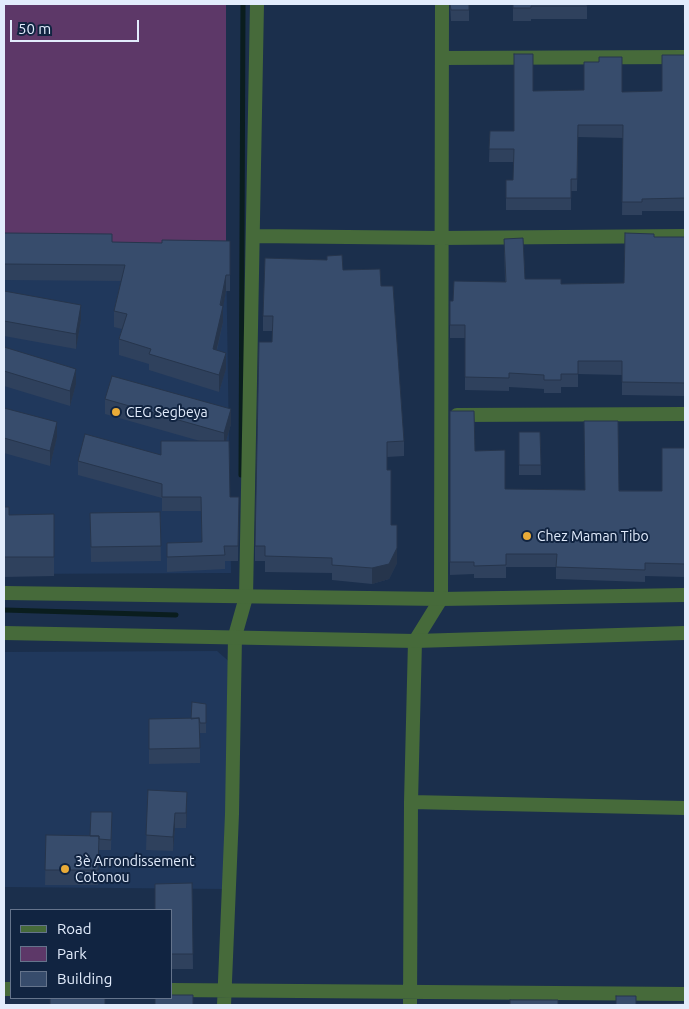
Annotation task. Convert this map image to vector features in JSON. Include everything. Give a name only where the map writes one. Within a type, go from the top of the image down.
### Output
[{"type":"street","points":[[224,1005],[232,814],[235,636],[246,597],[257,4]]},
{"type":"street","points":[[411,999],[411,802],[415,641],[441,599],[442,4]]},
{"type":"street","points":[[442,58],[685,57]]},
{"type":"street","points":[[254,236],[441,238],[685,236]]},
{"type":"street","points":[[441,416],[685,414]]},
{"type":"street","points":[[4,593],[441,599],[685,595]]},
{"type":"street","points":[[4,633],[415,641],[685,633]]},
{"type":"street","points":[[411,802],[685,808]]},
{"type":"street","points":[[172,990],[411,999],[685,994]]},
{"type":"shaded area","name":"CEG Segbeya","points":[[4,249],[226,251],[231,573],[4,574]]},
{"type":"shaded area","points":[[217,651],[232,664],[225,889],[4,887],[4,652]]},
{"type":"green space","points":[[4,4],[226,4],[226,251],[4,249]]},
{"type":"building","points":[[450,4],[469,4],[469,10],[451,10]]},
{"type":"building","points":[[513,4],[587,4],[587,6],[531,6],[531,8],[513,8]]},
{"type":"building","points":[[685,4],[685,23],[684,23]]},
{"type":"building","points":[[514,54],[533,54],[533,91],[584,90],[584,62],[599,62],[599,57],[622,57],[622,92],[662,91],[662,55],[685,55],[685,198],[642,199],[642,202],[622,202],[623,125],[578,125],[577,179],[571,179],[571,198],[506,198],[506,180],[513,180],[514,149],[489,149],[490,131],[514,131]]},
{"type":"building","points":[[4,233],[112,234],[112,242],[162,243],[162,240],[230,241],[230,275],[226,275],[220,305],[223,306],[213,349],[226,353],[219,375],[149,354],[151,349],[119,339],[127,314],[114,311],[125,265],[4,264]]},
{"type":"building","points":[[625,233],[654,234],[654,237],[685,237],[685,383],[622,382],[622,361],[578,361],[578,374],[561,374],[561,380],[544,380],[544,375],[509,373],[509,378],[465,377],[465,325],[450,325],[450,301],[453,301],[454,281],[506,282],[504,239],[523,238],[525,279],[561,279],[561,284],[624,283]]},
{"type":"building","points":[[342,255],[343,270],[380,269],[381,286],[393,286],[404,441],[387,442],[387,470],[391,470],[391,525],[397,525],[397,548],[389,564],[372,568],[332,565],[332,558],[265,556],[265,546],[255,546],[259,342],[272,342],[273,316],[263,316],[265,258],[327,260],[327,256]]},
{"type":"building","points":[[4,291],[81,305],[76,334],[4,321]]},
{"type":"building","points":[[4,347],[76,369],[70,391],[4,371]]},
{"type":"building","points":[[112,376],[231,409],[224,433],[105,399]]},
{"type":"building","points":[[4,408],[57,422],[50,451],[4,438]]},
{"type":"building","points":[[450,411],[474,411],[475,451],[505,450],[505,489],[585,490],[584,421],[618,421],[619,491],[662,491],[662,448],[685,448],[685,564],[645,563],[645,570],[556,567],[557,554],[506,554],[506,565],[474,566],[474,562],[450,562]]},
{"type":"building","points":[[519,432],[540,432],[541,465],[519,465]]},
{"type":"building","points":[[85,434],[161,455],[161,441],[229,441],[230,497],[239,497],[238,546],[224,546],[225,555],[167,557],[167,543],[202,542],[201,497],[162,497],[162,484],[78,461]]},
{"type":"building","points":[[4,507],[9,507],[9,515],[54,514],[54,557],[4,557]]},
{"type":"building","points":[[160,512],[161,546],[91,547],[90,513]]},
{"type":"building","points":[[192,702],[206,704],[206,723],[200,723],[199,718],[191,719]]},
{"type":"building","points":[[199,718],[200,748],[149,749],[149,719]]},
{"type":"building","points":[[148,790],[187,792],[186,813],[175,813],[173,837],[146,835]]},
{"type":"building","points":[[91,812],[112,812],[111,840],[99,839],[99,836],[90,836]]},
{"type":"building","points":[[46,835],[99,836],[98,870],[45,870]]},
{"type":"building","points":[[192,883],[193,954],[172,954],[172,909],[155,909],[155,884]]},
{"type":"building","points":[[172,995],[193,995],[193,1005],[155,1005],[155,999],[172,999]]},
{"type":"building","points":[[616,996],[636,996],[636,1004],[685,1003],[685,1005],[616,1005]]},
{"type":"building","points":[[50,999],[105,999],[105,1005],[50,1005]]},
{"type":"building","points":[[510,1000],[558,1000],[558,1005],[510,1005]]},
{"type":"waterway","points":[[241,475],[243,4]]},
{"type":"waterway","points":[[4,610],[176,615]]},
{"type":"place","name":"CEG Segbeya","points":[[116,412]]},
{"type":"place","name":"Chez Maman Tibo","points":[[527,536]]},
{"type":"place","name":"3è Arrondissement Cotonou","points":[[65,869]]}]
